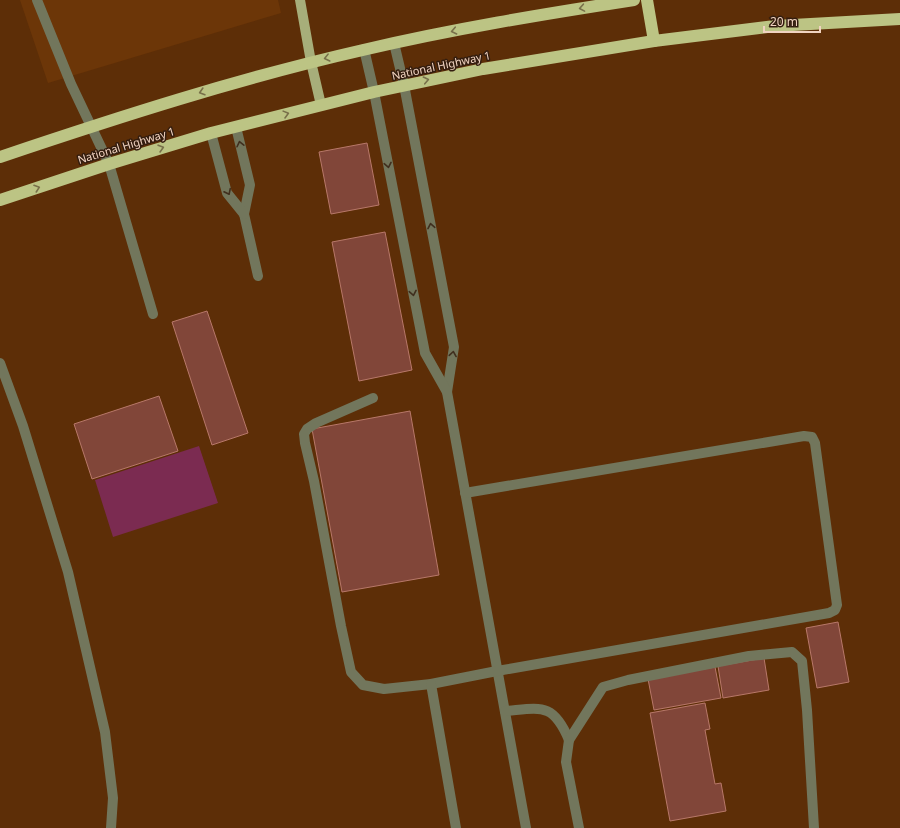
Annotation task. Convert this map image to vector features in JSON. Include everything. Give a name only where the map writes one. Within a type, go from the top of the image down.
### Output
[{"type":"highway","points":[[0,157],[92,126],[216,88],[310,62],[364,49],[471,28],[634,0]]},
{"type":"highway","points":[[647,0],[654,41]]},
{"type":"highway","name":"National Highway 1","points":[[0,200],[108,164],[212,133],[321,104],[483,69],[654,41],[775,26],[900,19]]},
{"type":"main road","points":[[300,0],[310,62],[321,104]]},
{"type":"street","points":[[37,0],[71,84],[92,126],[108,164],[153,314]]},
{"type":"street","points":[[394,43],[404,85],[454,346],[447,392],[526,828]]},
{"type":"street","points":[[364,49],[374,92],[425,353],[447,392]]},
{"type":"street","points":[[236,127],[250,185],[244,214],[258,276]]},
{"type":"street","points":[[212,133],[227,193],[244,214]]},
{"type":"street","points":[[0,363],[22,426],[68,572],[105,732],[113,798],[111,828]]},
{"type":"street","points":[[373,398],[316,423],[307,429],[304,434],[351,672],[363,685],[384,689],[431,684],[497,671],[829,613],[835,610],[837,605],[815,443],[812,437],[804,436],[465,493]]},
{"type":"street","points":[[579,828],[566,762],[569,740],[603,687],[628,680],[749,656],[792,652],[802,661],[814,828]]},
{"type":"street","points":[[431,684],[456,828]]},
{"type":"street","points":[[505,711],[532,709],[546,710],[556,716],[563,726],[569,740]]},
{"type":"shaded area","points":[[20,0],[278,0],[281,13],[48,83]]},
{"type":"shaded area","points":[[199,446],[218,503],[113,537],[95,480]]},
{"type":"building","points":[[367,143],[379,205],[331,214],[319,152]]},
{"type":"building","points":[[385,232],[412,370],[359,381],[332,242]]},
{"type":"building","points":[[207,311],[248,433],[212,445],[172,322]]},
{"type":"building","points":[[159,396],[178,451],[92,479],[74,424]]},
{"type":"building","points":[[410,411],[439,575],[342,592],[312,429]]},
{"type":"building","points":[[838,622],[849,682],[817,688],[806,628]]},
{"type":"building","points":[[764,658],[769,690],[723,698],[718,666]]},
{"type":"building","points":[[715,667],[721,698],[654,710],[648,679]]},
{"type":"building","points":[[705,703],[710,729],[705,730],[715,784],[721,783],[726,811],[670,821],[650,713]]}]
